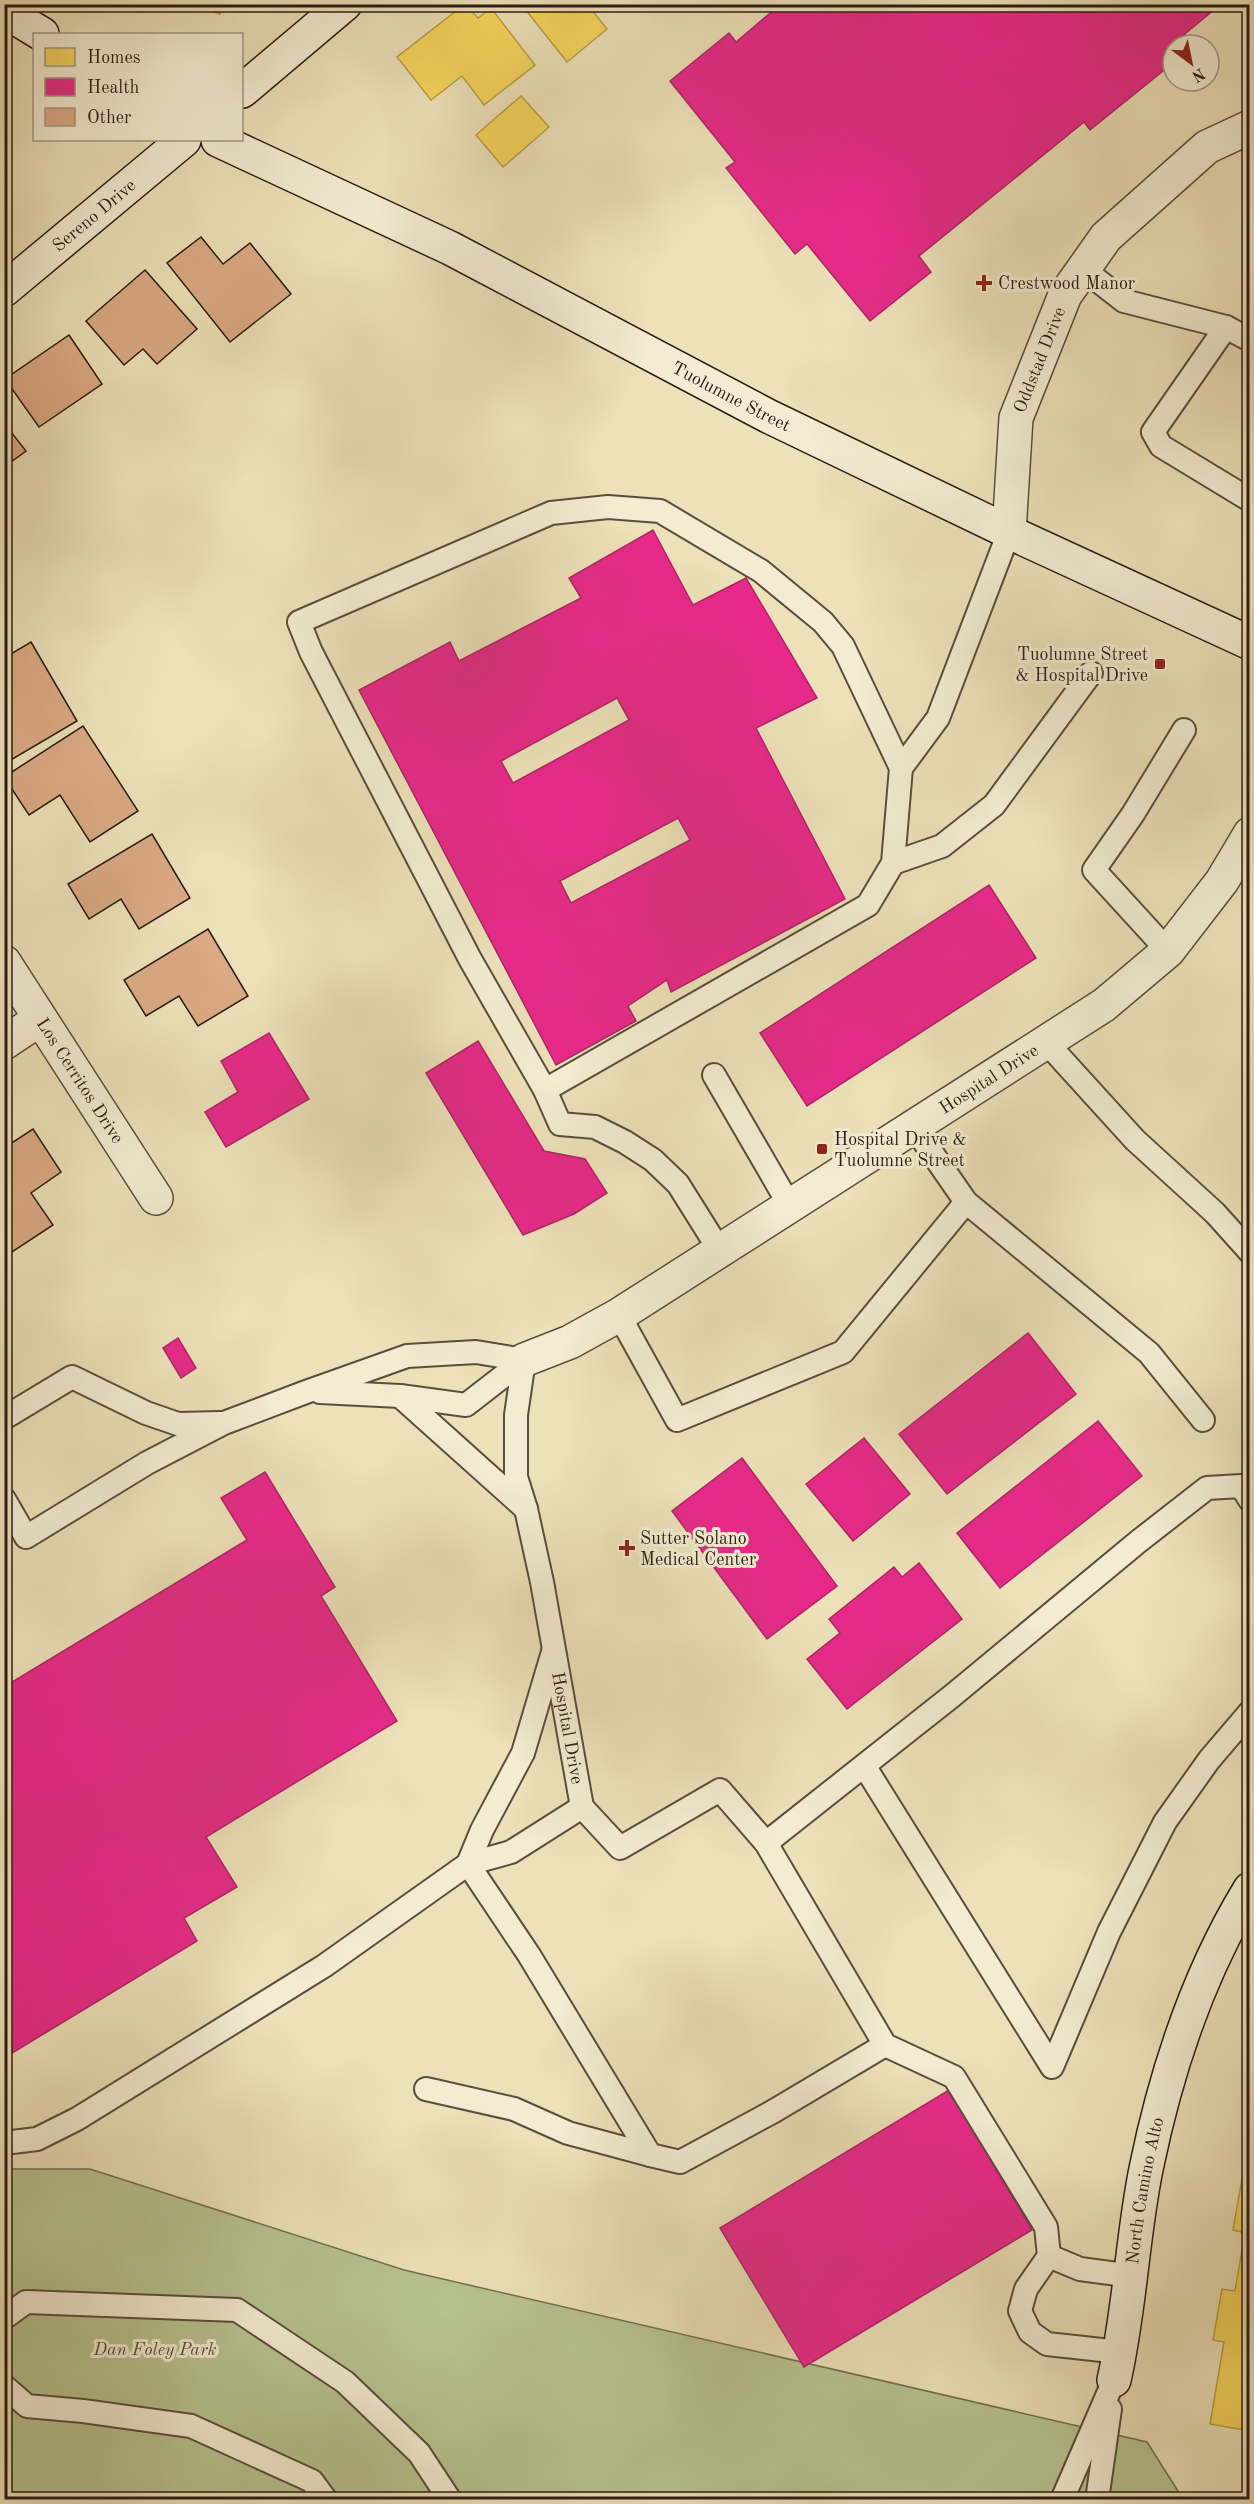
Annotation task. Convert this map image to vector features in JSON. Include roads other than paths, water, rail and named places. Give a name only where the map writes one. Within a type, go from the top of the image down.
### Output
[{"type":"street","points":[[243,90],[345,4]]},
{"type":"street","points":[[4,11],[40,33]]},
{"type":"street","name":"Oddstad Drive","points":[[1009,532],[1016,418],[1065,294],[1106,237],[1208,147],[1250,127]]},
{"type":"street","name":"Sereno Drive","points":[[4,290],[183,141]]},
{"type":"street","name":"Tuolumne Street","points":[[220,141],[450,248],[768,416],[1009,532],[1250,643]]},
{"type":"street","name":"Hospital Drive","points":[[524,1359],[570,1342],[619,1315],[1104,1005],[1168,951],[1222,881],[1250,834]]},
{"type":"street","name":"Los Cerritos Drive","points":[[4,962],[156,1198]]},
{"type":"street","points":[[4,1043],[40,1019]]},
{"type":"street","name":"North Camino Alto","points":[[1117,2366],[1146,2170],[1172,2064],[1208,1967],[1250,1888]]},
{"type":"lane","points":[[1083,269],[1124,301],[1226,327],[1250,340]]},
{"type":"lane","points":[[1226,327],[1154,432],[1161,446],[1250,500]]},
{"type":"lane","points":[[545,1090],[868,905],[893,863],[901,768],[843,646],[823,622],[761,571],[660,511],[608,507],[551,513],[299,622],[311,652],[470,959],[545,1090],[560,1124],[595,1127],[626,1142],[653,1160],[678,1184],[720,1251]]},
{"type":"lane","points":[[901,768],[938,718],[1009,532]]},
{"type":"lane","points":[[893,863],[942,846],[994,805],[1091,673]]},
{"type":"lane","points":[[1168,951],[1094,870],[1133,814],[1184,730]]},
{"type":"lane","points":[[1046,1042],[1136,1140],[1215,1213],[1250,1252]]},
{"type":"lane","points":[[714,1076],[790,1206]]},
{"type":"lane","points":[[914,1127],[966,1202],[1149,1353],[1203,1420]]},
{"type":"lane","points":[[619,1315],[678,1420],[843,1352],[966,1202]]},
{"type":"lane","points":[[4,1499],[26,1537],[147,1463],[224,1423],[306,1392],[407,1356],[476,1352],[524,1359]]},
{"type":"lane","points":[[306,1392],[400,1396],[466,1405],[524,1359]]},
{"type":"lane","name":"Hospital Drive","points":[[524,1359],[516,1415],[516,1477],[526,1509],[554,1648],[582,1807]]},
{"type":"lane","points":[[4,1418],[72,1377],[146,1413],[178,1424],[224,1423]]},
{"type":"lane","points":[[400,1396],[526,1509]]},
{"type":"lane","points":[[766,1843],[865,1767],[1206,1488],[1241,1486],[1250,1500]]},
{"type":"lane","points":[[468,1864],[482,1830],[523,1753],[554,1648]]},
{"type":"lane","points":[[865,1767],[1052,2067],[1109,1932],[1166,1822],[1209,1760],[1250,1712]]},
{"type":"lane","points":[[4,2143],[37,2139],[77,2119],[324,1966],[468,1864],[511,1852],[582,1807],[620,1848],[720,1790],[766,1843],[885,2045],[954,2077],[1046,2228],[1049,2256],[1026,2289],[1020,2312],[1030,2332],[1047,2344],[1117,2366],[1097,2499]]},
{"type":"lane","points":[[468,1864],[529,1955],[650,2155]]},
{"type":"lane","points":[[426,2089],[514,2109],[568,2133],[680,2162],[774,2111],[885,2045]]},
{"type":"lane","points":[[1049,2256],[1080,2269],[1132,2276]]},
{"type":"lane","points":[[4,2318],[26,2301],[237,2310],[345,2382],[419,2453],[450,2499]]},
{"type":"lane","name":"North Camino Alto","points":[[1062,2499],[1117,2366]]},
{"type":"lane","points":[[4,2386],[27,2406],[83,2411],[190,2426],[312,2481],[326,2499]]},
{"type":"place","name":"Crestwood Manor","points":[[984,283]]},
{"type":"place","name":"Tuolumne Street & Hospital Drive","points":[[1160,664]]},
{"type":"place","name":"Hospital Drive & Tuolumne Street","points":[[822,1149]]},
{"type":"place","name":"Sutter Solano Medical Center","points":[[627,1548]]},
{"type":"park label","name":"Dan Foley Park","points":[[155,2349]]}]
